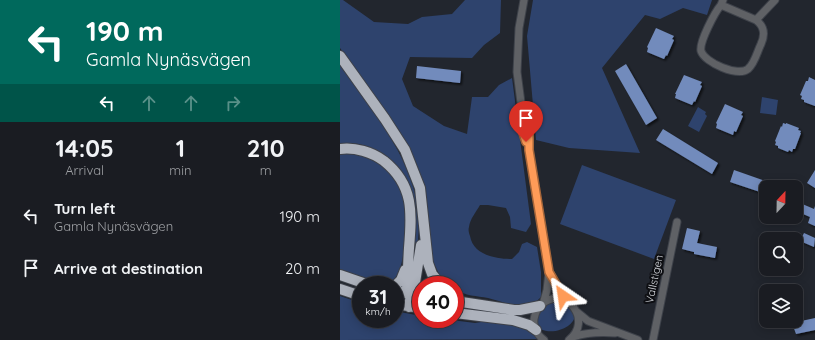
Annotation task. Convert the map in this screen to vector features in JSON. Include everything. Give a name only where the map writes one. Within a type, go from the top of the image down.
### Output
[{"type":"highway","points":[[340,56],[386,119],[405,150],[420,188],[428,263],[433,276]]},
{"type":"highway","points":[[340,149],[363,151],[381,159],[396,172],[403,183],[409,199],[411,216],[407,288],[412,292]]},
{"type":"highway","points":[[417,276],[420,260],[423,219]]},
{"type":"highway","points":[[403,276],[408,260]]},
{"type":"highway","points":[[340,275],[352,279]]},
{"type":"highway","points":[[340,289],[352,293]]},
{"type":"highway","points":[[464,301],[514,310],[541,305]]},
{"type":"highway","points":[[409,307],[412,302]]},
{"type":"highway","points":[[404,306],[412,307]]},
{"type":"highway","points":[[464,314],[513,320],[529,325],[536,330]]},
{"type":"street","points":[[524,0],[519,28],[517,72],[523,118],[529,133],[529,150],[549,272],[547,290],[534,317],[536,330],[544,340]]},
{"type":"street","points":[[756,20],[774,0]]},
{"type":"street","points":[[722,2],[762,24],[764,32],[763,40],[752,64],[743,72],[725,68],[710,61],[705,58],[701,52],[709,24],[722,2]]},
{"type":"street","name":"Vallstigen","points":[[653,340],[677,222]]},
{"type":"street","points":[[549,272],[559,290],[577,312],[588,320],[638,340]]},
{"type":"street","points":[[541,305],[548,300],[555,299],[570,303]]},
{"type":"street","points":[[570,339],[577,331],[579,323],[577,312]]},
{"type":"street","points":[[570,339],[580,334],[596,332],[621,334]]},
{"type":"shaded area","points":[[340,0],[343,0],[374,22],[408,24],[422,17],[452,14],[465,0],[501,0],[500,33],[484,45],[472,58],[410,57],[402,79],[413,106],[444,126],[467,134],[472,97],[488,97],[499,85],[512,78],[531,224],[526,232],[511,228],[510,217],[506,208],[480,205],[473,216],[469,230],[472,242],[476,248],[480,252],[492,257],[512,259],[519,252],[522,244],[527,242],[537,247],[541,272],[541,297],[535,302],[515,305],[467,294],[464,293],[464,276],[440,276],[431,257],[425,188],[413,156],[400,132],[340,48]]},
{"type":"shaded area","points":[[533,0],[712,0],[707,15],[683,8],[660,19],[645,15],[602,68],[640,153],[569,148],[536,140],[527,36]]},
{"type":"shaded area","points":[[340,65],[388,133],[407,170],[414,189],[419,215],[416,260],[413,260],[401,173],[389,159],[367,146],[349,143],[340,144]]},
{"type":"shaded area","points":[[762,97],[778,100],[776,115],[760,113]]},
{"type":"shaded area","points":[[698,107],[706,112],[705,114],[707,116],[699,132],[688,126]]},
{"type":"shaded area","points":[[340,153],[350,153],[376,162],[384,167],[396,181],[401,190],[405,210],[405,240],[400,268],[396,276],[355,276],[340,270]]},
{"type":"shaded area","points":[[582,165],[676,200],[654,259],[560,224]]},
{"type":"shaded area","points":[[340,296],[352,300],[352,328],[404,328],[404,313],[412,314],[412,328],[464,328],[464,322],[475,323],[487,321],[523,326],[538,339],[340,340]]},
{"type":"shaded area","points":[[555,302],[567,305],[573,310],[575,316],[572,322],[567,327],[559,330],[550,331],[540,329],[537,320],[540,311],[546,305]]},
{"type":"building","points":[[656,28],[674,36],[672,39],[674,40],[667,56],[666,55],[664,59],[647,52],[647,47]]},
{"type":"building","points":[[626,64],[657,118],[646,125],[615,71]]},
{"type":"building","points":[[417,66],[461,71],[460,83],[416,78]]},
{"type":"building","points":[[684,75],[702,82],[700,85],[702,86],[695,102],[694,101],[692,105],[675,98],[675,94]]},
{"type":"building","points":[[809,77],[815,80],[815,106],[804,102],[804,100],[801,99],[802,96],[800,95]]},
{"type":"building","points":[[725,104],[743,112],[741,115],[743,116],[736,132],[734,131],[733,135],[716,128],[716,123]]},
{"type":"building","points":[[783,123],[799,128],[798,130],[801,131],[795,149],[793,149],[792,152],[778,148],[778,146],[775,145],[775,141]]},
{"type":"building","points":[[663,129],[718,163],[712,174],[656,140]]},
{"type":"building","points":[[734,170],[763,180],[759,180],[759,192],[730,182]]},
{"type":"building","points":[[815,170],[815,188],[807,183]]},
{"type":"building","points":[[803,204],[814,209],[815,206],[815,226],[808,223],[810,217],[803,214]]},
{"type":"building","points":[[687,228],[700,231],[697,243],[717,247],[715,258],[694,254],[694,252],[682,249]]},
{"type":"building","points":[[804,233],[815,238],[814,247],[803,242]]},
{"type":"building","points":[[815,318],[815,330],[796,334],[794,328],[803,328],[803,321]]},
{"type":"route","points":[[526,142],[523,133],[523,118],[529,133],[529,150],[549,272],[563,296]]}]
